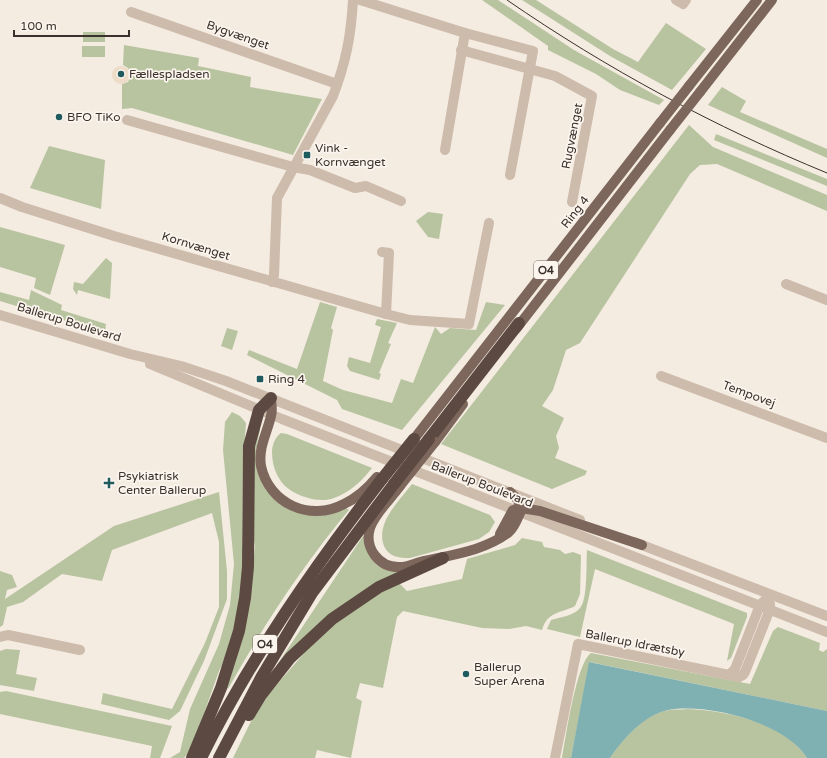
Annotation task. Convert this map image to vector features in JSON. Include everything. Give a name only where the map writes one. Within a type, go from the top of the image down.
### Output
[{"type":"highway","name":"O4","points":[[219,758],[262,676],[305,605],[348,544],[432,440],[519,323]]},
{"type":"highway","points":[[192,758],[221,688],[239,631],[245,598],[248,567],[249,446],[259,410],[271,398]]},
{"type":"highway","name":"O4","points":[[201,758],[248,669],[284,613],[380,478],[416,437]]},
{"type":"highway","points":[[222,758],[261,695],[290,658],[332,619],[379,587],[443,558]]},
{"type":"main road","name":"Ring 4","points":[[416,437],[757,0]]},
{"type":"main road","name":"Ring 4","points":[[519,323],[772,0]]},
{"type":"main road","points":[[271,398],[272,415],[261,446],[261,466],[268,485],[274,494],[290,506],[307,511],[322,511],[337,507],[363,491],[380,478]]},
{"type":"main road","points":[[397,485],[370,527],[369,534],[371,551],[377,558],[392,567],[408,566],[443,558],[487,544],[509,532],[518,510],[518,500],[510,492]]},
{"type":"main road","points":[[518,510],[540,510],[642,546]]},
{"type":"street","points":[[272,282],[274,275],[277,198],[333,96],[351,36],[353,0]]},
{"type":"street","points":[[360,0],[390,5],[465,33],[533,50],[510,175]]},
{"type":"street","name":"Bygvænget","points":[[131,12],[337,84]]},
{"type":"street","points":[[445,150],[465,33]]},
{"type":"street","name":"Rugvænget","points":[[462,50],[555,76],[592,96],[572,202]]},
{"type":"street","points":[[127,120],[293,167],[310,170],[355,188],[366,186],[401,201]]},
{"type":"street","name":"Kornvænget","points":[[0,198],[35,211],[272,282],[386,314],[410,320],[469,324],[488,223]]},
{"type":"street","points":[[382,252],[389,253],[386,314]]},
{"type":"street","points":[[786,284],[827,300]]},
{"type":"street","name":"Ballerup Boulevard","points":[[0,315],[130,354],[186,367],[271,398],[510,492],[642,546],[827,616]]},
{"type":"street","name":"Ballerup Boulevard","points":[[130,354],[259,410],[827,632]]},
{"type":"street","name":"Tempovej","points":[[661,376],[827,438]]},
{"type":"street","name":"Ballerup Idrætsby","points":[[555,758],[578,644],[729,675],[735,669],[770,594]]},
{"type":"street","points":[[0,637],[8,635],[80,650]]},
{"type":"green space","points":[[482,0],[498,0],[574,50],[664,100],[659,105],[620,90],[596,74],[548,50],[548,46]]},
{"type":"green space","points":[[522,0],[536,0],[613,49],[638,62],[666,23],[706,49],[672,90],[610,56]]},
{"type":"green space","points":[[83,32],[105,32],[105,42],[83,42]]},
{"type":"green space","points":[[124,45],[199,58],[198,66],[251,77],[250,87],[322,99],[293,155],[132,108],[122,109],[122,84],[128,82],[131,75],[128,68],[123,65]]},
{"type":"green space","points":[[82,46],[105,46],[105,57],[82,57]]},
{"type":"green space","points":[[722,87],[746,101],[740,112],[827,149],[827,158],[708,105]]},
{"type":"green space","points":[[689,125],[713,147],[827,195],[827,211],[717,164],[700,165],[690,174],[580,343],[566,350],[553,390],[542,406],[564,418],[556,436],[559,448],[555,458],[587,471],[585,475],[552,489],[441,444]]},
{"type":"green space","points":[[716,134],[827,179],[827,186],[714,140]]},
{"type":"green space","points":[[49,146],[105,160],[101,209],[30,188]]},
{"type":"green space","points":[[428,212],[443,214],[439,239],[428,237],[416,221]]},
{"type":"green space","points":[[0,227],[65,245],[50,295],[34,288],[36,278],[0,267]]},
{"type":"green space","points":[[106,258],[112,263],[110,299],[78,290],[77,295],[73,289],[74,282],[83,284]]},
{"type":"green space","points":[[31,290],[62,305],[61,310],[106,324],[105,333],[0,301],[0,292],[29,300]]},
{"type":"green space","points":[[320,302],[337,307],[331,328],[333,330],[323,381],[343,390],[392,403],[401,379],[413,383],[435,327],[441,334],[450,328],[476,330],[486,302],[505,305],[402,430],[342,409],[337,400],[247,355],[249,350],[297,369]]},
{"type":"green space","points":[[377,319],[397,323],[388,343],[391,344],[379,373],[381,374],[379,380],[350,371],[347,366],[349,357],[370,363],[381,327],[375,325]]},
{"type":"green space","points":[[227,328],[238,331],[232,350],[221,346]]},
{"type":"green space","points":[[232,412],[240,416],[246,423],[243,461],[242,545],[245,554],[234,641],[219,671],[191,750],[184,758],[170,758],[180,752],[190,709],[219,644],[230,605],[234,564],[223,450],[225,422]]},
{"type":"green space","points":[[258,429],[260,430],[256,461],[260,480],[271,497],[292,511],[299,513],[310,513],[345,507],[349,510],[284,596],[228,689],[226,687],[249,605],[255,546],[252,532],[253,456]]},
{"type":"green space","points":[[281,433],[287,434],[372,468],[355,486],[340,496],[328,500],[322,500],[301,496],[285,486],[279,479],[275,470],[272,452],[274,441]]},
{"type":"green space","points":[[412,484],[490,515],[495,522],[489,532],[479,539],[410,558],[402,558],[392,555],[384,546],[382,537],[383,529],[390,512]]},
{"type":"green space","points":[[219,492],[227,571],[227,599],[204,661],[180,711],[169,720],[101,704],[103,693],[172,709],[205,643],[219,607],[219,542],[212,513],[112,550],[102,581],[62,574],[23,602],[7,607],[3,625],[0,627],[0,571],[12,575],[17,587],[7,590],[5,599],[114,526]]},
{"type":"green space","points":[[363,536],[366,539],[369,554],[376,564],[387,570],[403,572],[280,666],[277,665]]},
{"type":"green space","points":[[522,538],[542,542],[544,547],[560,550],[565,554],[573,552],[581,555],[580,594],[575,606],[551,616],[547,619],[542,630],[526,626],[509,629],[482,628],[403,611],[397,617],[383,688],[360,683],[356,698],[362,701],[351,758],[317,750],[315,758],[233,758],[259,705],[313,643],[334,623],[357,606],[398,582],[407,591],[462,579],[467,559],[515,545]]},
{"type":"green space","points":[[587,550],[747,613],[747,617],[731,658],[727,661],[734,624],[595,569],[580,637],[547,629],[551,620],[574,613],[583,603],[586,580]]},
{"type":"green space","points":[[778,627],[820,643],[819,650],[823,652],[827,649],[827,711],[590,662],[571,758],[562,758],[576,686],[586,660],[591,653],[750,684],[773,631]]},
{"type":"green space","points":[[6,649],[20,650],[16,674],[37,678],[34,691],[0,685],[0,651]]},
{"type":"green space","points":[[6,691],[172,726],[160,758],[150,758],[152,746],[0,714],[0,692]]},
{"type":"green space","points":[[687,709],[719,712],[770,727],[785,736],[797,746],[807,758],[610,758],[621,743],[643,722],[660,712]]},
{"type":"shaded area","name":"Fællespladsen","points":[[117,66],[125,66],[130,71],[128,82],[125,84],[117,84],[112,79],[112,71]]},
{"type":"water","points":[[589,662],[827,711],[827,758],[807,758],[796,745],[781,734],[764,725],[744,718],[703,709],[684,709],[668,710],[643,722],[621,743],[610,758],[571,758]]},
{"type":"tram line","points":[[507,0],[583,50],[662,95],[744,136],[827,173]]},
{"type":"place","name":"Fællespladsen","points":[[121,74]]},
{"type":"place","name":"BFO TiKo","points":[[59,117]]},
{"type":"place","name":"Vink - Kornvænget","points":[[307,155]]},
{"type":"place","name":"Ring 4","points":[[260,379]]},
{"type":"place","name":"Psykiatrisk Center Ballerup","points":[[109,483]]},
{"type":"place","name":"Ballerup Super Arena","points":[[466,674]]}]
